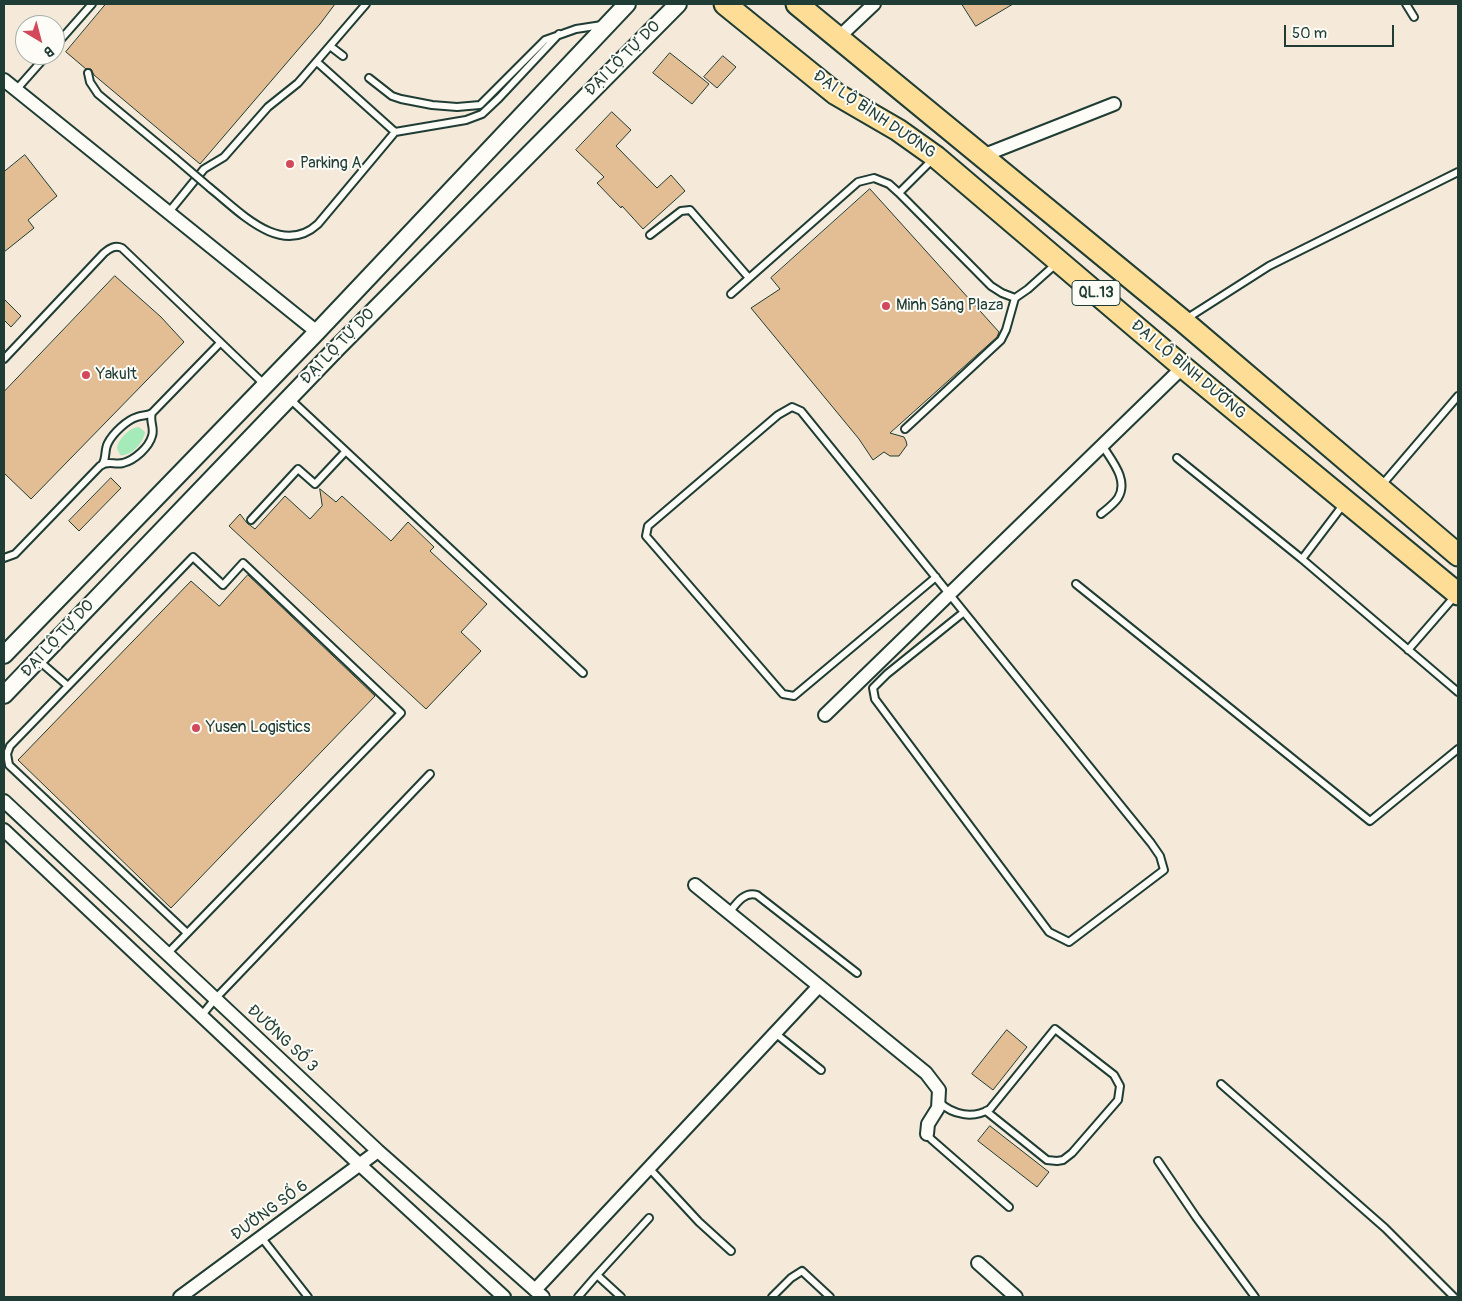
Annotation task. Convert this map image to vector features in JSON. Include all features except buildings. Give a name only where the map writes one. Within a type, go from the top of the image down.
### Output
[{"type":"highway","name":"ĐẠI LỘ BÌNH DƯƠNG","points":[[726,4],[836,94],[898,130],[936,157],[1183,367],[1458,594]]},
{"type":"highway","name":"ĐẠI LỘ BÌNH DƯƠNG","points":[[797,4],[1183,322],[1379,489],[1454,548]]},
{"type":"street","name":"ĐẠI LỘ TỰ DO","points":[[4,655],[266,386],[628,4]]},
{"type":"street","name":"ĐẠI LỘ TỰ DO","points":[[4,695],[288,398],[678,4]]},
{"type":"street","points":[[838,38],[874,4]]},
{"type":"street","points":[[4,80],[317,332]]},
{"type":"street","points":[[982,156],[1114,104]]},
{"type":"street","points":[[824,714],[1183,367]]},
{"type":"street","name":"ĐƯỜNG SỐ 3","points":[[4,801],[378,1151],[539,1294]]},
{"type":"street","points":[[4,830],[360,1165],[504,1297]]},
{"type":"street","points":[[695,885],[926,1073],[939,1090],[938,1108],[928,1124],[927,1134]]},
{"type":"street","points":[[539,1294],[649,1168],[819,986]]},
{"type":"street","name":"ĐƯỜNG SỐ 6","points":[[180,1297],[378,1151]]},
{"type":"street","points":[[978,1263],[1016,1297]]},
{"type":"lane","points":[[65,35],[92,4]]},
{"type":"lane","points":[[168,212],[204,169],[224,157],[268,106],[288,92],[317,62],[366,4]]},
{"type":"lane","points":[[1406,4],[1414,17]]},
{"type":"lane","points":[[369,78],[392,96],[401,99],[432,105],[457,107],[480,105],[545,40],[576,28],[608,24]]},
{"type":"lane","points":[[88,73],[90,82],[98,94],[210,188],[269,232],[279,236],[292,236],[311,230],[395,132],[466,120],[482,114],[488,110],[559,34]]},
{"type":"lane","points":[[330,46],[343,56]]},
{"type":"lane","points":[[317,62],[395,132]]},
{"type":"lane","points":[[16,90],[38,65]]},
{"type":"lane","points":[[899,193],[936,157]]},
{"type":"lane","points":[[1183,322],[1269,266],[1458,172]]},
{"type":"lane","points":[[731,294],[858,182],[874,178],[889,184],[899,193],[990,286],[1015,298]]},
{"type":"lane","points":[[650,235],[681,212],[690,210],[749,278]]},
{"type":"lane","points":[[4,359],[104,253],[116,246],[122,248],[266,386]]},
{"type":"lane","points":[[905,429],[1001,340],[1006,330],[1015,298],[1028,289],[1059,260]]},
{"type":"lane","points":[[4,558],[18,552],[102,465],[106,462],[126,462],[140,453],[153,435],[150,419],[152,413],[220,343]]},
{"type":"lane","points":[[1379,489],[1458,396]]},
{"type":"lane","points":[[288,398],[583,673]]},
{"type":"lane","points":[[936,577],[794,696],[783,694],[646,536],[648,526],[778,415],[792,407],[801,411],[936,577],[1151,843],[1160,856],[1164,870],[1069,942],[1049,932],[875,699],[873,688],[887,674],[964,612]]},
{"type":"lane","points":[[102,465],[109,441],[126,423],[134,418],[152,413]]},
{"type":"lane","points":[[1101,514],[1117,500],[1122,488],[1120,475],[1102,445]]},
{"type":"lane","points":[[251,520],[298,469],[315,484],[345,452]]},
{"type":"lane","points":[[1177,458],[1302,560],[1458,692]]},
{"type":"lane","points":[[1302,560],[1346,501]]},
{"type":"lane","points":[[167,954],[401,712],[243,564],[223,585],[193,557],[10,746],[8,754],[9,765],[14,772],[187,933]]},
{"type":"lane","points":[[1076,584],[1370,821],[1458,748]]},
{"type":"lane","points":[[1408,650],[1458,594]]},
{"type":"lane","points":[[38,660],[68,686]]},
{"type":"lane","points":[[202,1015],[215,998],[430,774]]},
{"type":"lane","points":[[729,913],[740,899],[746,895],[752,893],[757,895],[857,974]]},
{"type":"lane","points":[[938,1101],[950,1110],[963,1114],[972,1115],[986,1112],[994,1105],[1055,1029],[1114,1075],[1120,1086],[1118,1100],[1072,1153],[1068,1157],[1057,1161],[1042,1158],[986,1112]]},
{"type":"lane","points":[[775,1033],[821,1070]]},
{"type":"lane","points":[[1221,1084],[1385,1228],[1454,1297]]},
{"type":"lane","points":[[927,1134],[931,1140],[1009,1207]]},
{"type":"lane","points":[[1158,1161],[1196,1218],[1255,1297]]},
{"type":"lane","points":[[649,1168],[694,1216],[731,1251]]},
{"type":"lane","points":[[578,1297],[649,1218]]},
{"type":"lane","points":[[262,1237],[308,1297]]},
{"type":"lane","points":[[772,1297],[791,1278],[802,1271],[830,1297]]},
{"type":"lane","points":[[597,1275],[620,1297]]},
{"type":"green space","points":[[139,427],[145,432],[140,444],[128,454],[120,455],[117,448],[122,437],[128,431]]},
{"type":"place","name":"Parking A","points":[[290,164]]},
{"type":"place","name":"Minh Sáng Plaza","points":[[886,306]]},
{"type":"place","name":"Yakult","points":[[86,375]]},
{"type":"place","name":"Yusen Logistics","points":[[196,728]]}]
